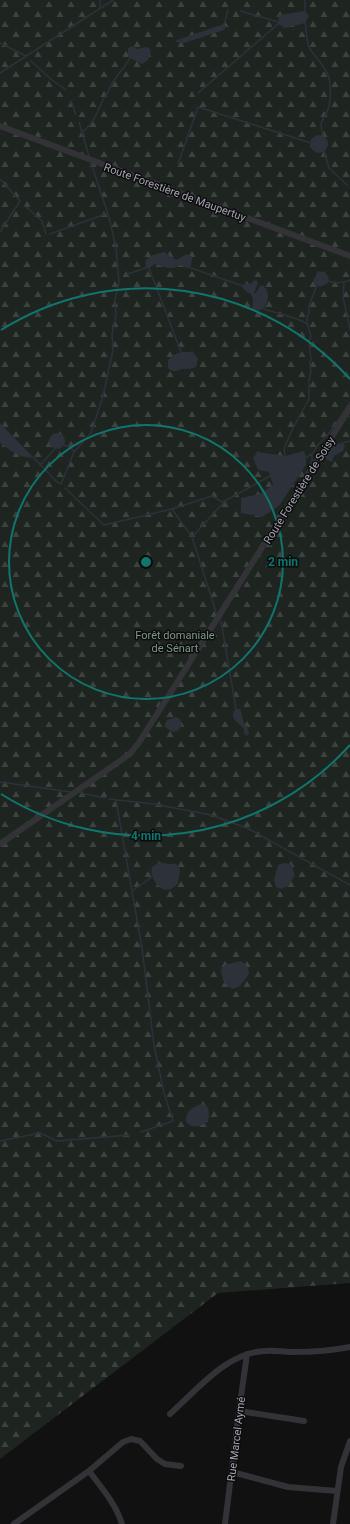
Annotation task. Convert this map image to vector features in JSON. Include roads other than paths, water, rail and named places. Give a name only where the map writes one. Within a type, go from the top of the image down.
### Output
[{"type":"street","name":"Route Forestière de Maupertuy","points":[[0,126],[350,256]]},
{"type":"street","name":"Route Forestière de Soisy","points":[[0,844],[130,754],[150,728],[350,408]]},
{"type":"street","points":[[170,1414],[225,1365],[247,1354],[264,1351],[322,1351],[350,1347]]},
{"type":"street","name":"Rue Marcel Aymé","points":[[225,1524],[238,1411],[247,1354]]},
{"type":"street","points":[[238,1411],[304,1421]]},
{"type":"street","points":[[14,1524],[89,1471],[123,1442],[131,1439],[140,1441],[157,1459],[165,1464],[181,1466]]},
{"type":"street","points":[[333,1524],[341,1467],[350,1441]]},
{"type":"street","points":[[89,1471],[107,1494],[118,1513],[122,1524]]},
{"type":"street","points":[[232,1472],[288,1487],[337,1491]]},
{"type":"waterway","points":[[100,0],[100,9]]},
{"type":"waterway","points":[[0,73],[113,0]]},
{"type":"waterway","points":[[305,0],[305,12]]},
{"type":"waterway","points":[[224,25],[228,10]]},
{"type":"waterway","points":[[241,11],[278,22]]},
{"type":"waterway","points":[[305,22],[309,47],[326,70],[330,81],[329,106],[321,123],[323,135]]},
{"type":"waterway","points":[[198,93],[278,24]]},
{"type":"waterway","points":[[0,43],[26,56]]},
{"type":"waterway","points":[[82,132],[93,120],[108,93],[111,84],[130,58]]},
{"type":"waterway","points":[[31,61],[52,80],[66,90]]},
{"type":"waterway","points":[[71,101],[76,115]]},
{"type":"waterway","points":[[178,164],[198,107],[311,143]]},
{"type":"waterway","points":[[79,122],[89,156]]},
{"type":"waterway","points":[[324,151],[329,168],[347,185]]},
{"type":"waterway","points":[[33,457],[56,481],[61,484],[74,452],[91,433],[103,396],[113,350],[112,334],[116,316],[115,299],[119,283],[116,248],[109,217],[91,163]]},
{"type":"waterway","points":[[0,179],[20,201],[0,232]]},
{"type":"waterway","points":[[25,206],[42,221],[46,234]]},
{"type":"waterway","points":[[50,234],[108,213]]},
{"type":"waterway","points":[[188,267],[243,286]]},
{"type":"waterway","points":[[127,274],[146,268]]},
{"type":"waterway","points":[[149,268],[181,352]]},
{"type":"waterway","points":[[350,280],[344,282],[343,297],[350,329]]},
{"type":"waterway","points":[[329,281],[335,283],[344,282]]},
{"type":"waterway","points":[[285,456],[284,449],[292,430],[309,399],[309,381],[311,371],[309,342],[311,336],[307,318],[309,306],[317,285]]},
{"type":"waterway","points":[[264,309],[306,323]]},
{"type":"waterway","points":[[305,458],[312,454],[331,431],[350,402]]},
{"type":"waterway","points":[[343,443],[350,441]]},
{"type":"waterway","points":[[64,445],[71,448],[74,452]]},
{"type":"waterway","points":[[40,465],[55,449]]},
{"type":"waterway","points":[[310,465],[312,454]]},
{"type":"waterway","points":[[192,537],[225,501],[272,475]]},
{"type":"waterway","points":[[65,488],[104,525],[172,509],[192,537],[217,615]]},
{"type":"waterway","points":[[172,509],[212,496],[224,503]]},
{"type":"waterway","points":[[221,621],[236,709]]},
{"type":"waterway","points":[[0,782],[71,792]]},
{"type":"waterway","points":[[80,793],[105,798]]},
{"type":"waterway","points":[[109,799],[154,804],[211,815],[249,829],[350,885]]},
{"type":"waterway","points":[[116,800],[142,948],[154,1045],[164,1093],[173,1121],[141,1132]]},
{"type":"waterway","points":[[132,891],[152,877]]},
{"type":"waterway","points":[[0,1141],[40,1133],[57,1141],[129,1135]]},
{"type":"park label","name":"Forêt domaniale de Sénart","points":[[175,641]]}]
